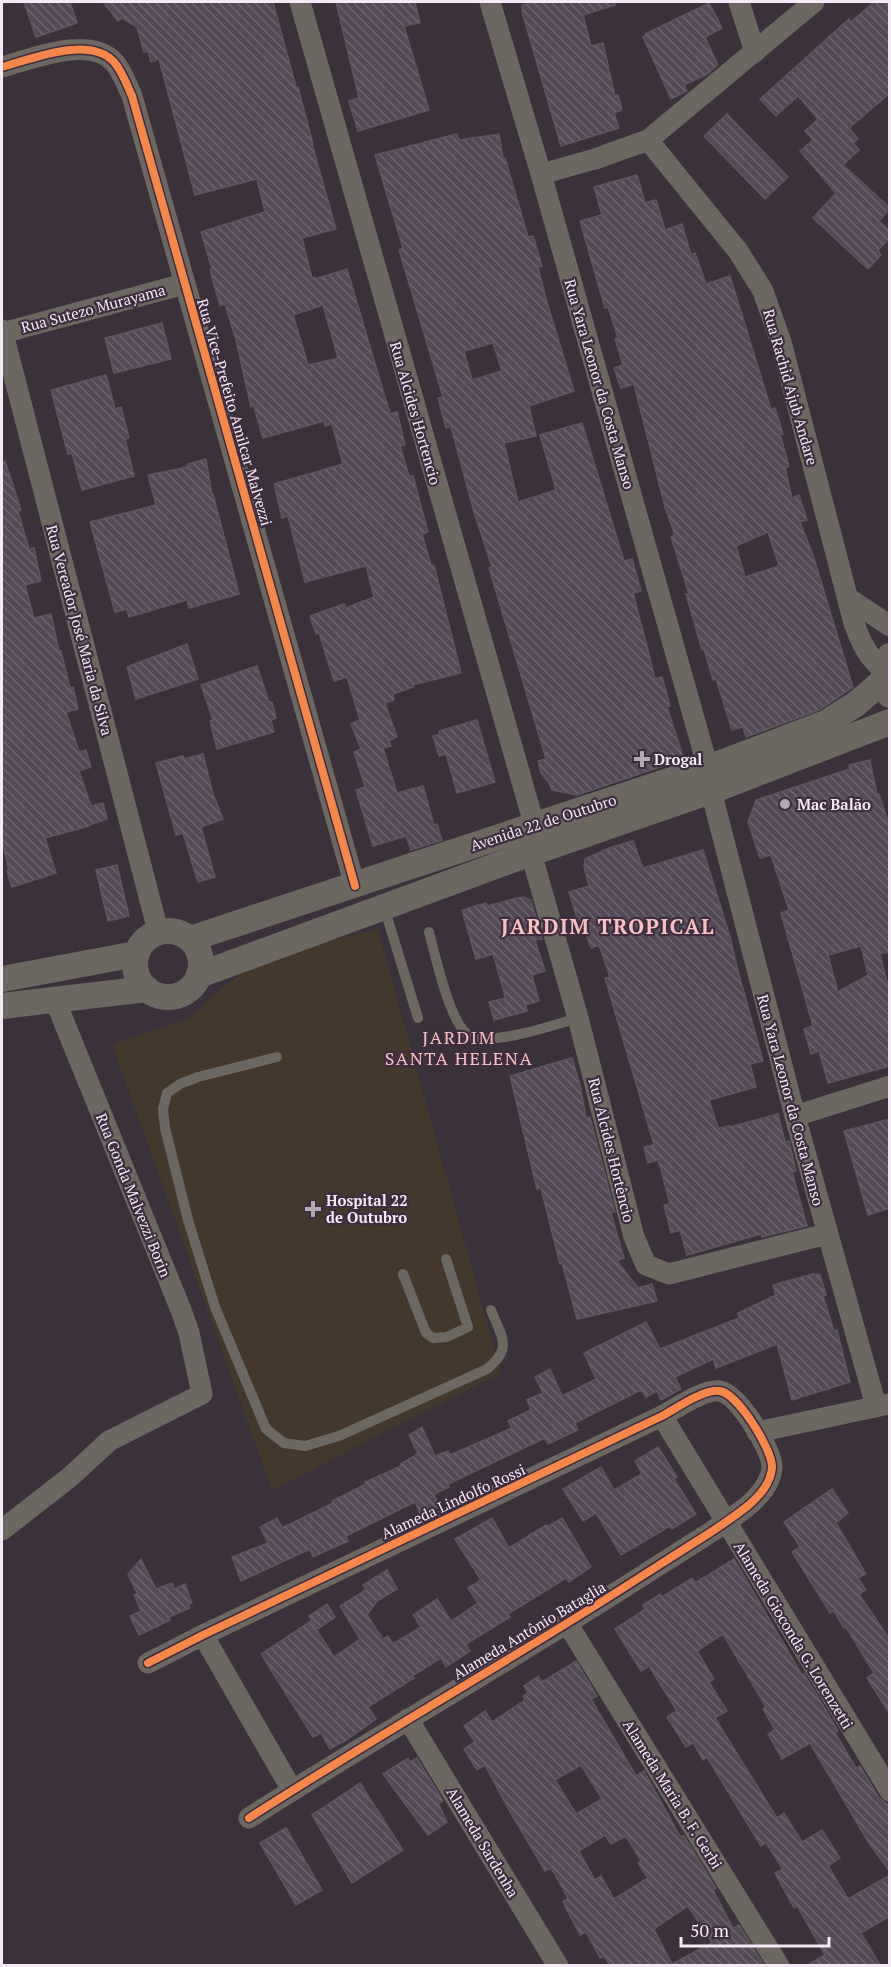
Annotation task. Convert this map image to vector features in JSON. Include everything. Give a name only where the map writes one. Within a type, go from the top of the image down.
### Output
[{"type":"street","name":"Rua Alcides Hortencio","points":[[300,2],[534,824]]},
{"type":"street","name":"Rua Yara Leonor da Costa Manso","points":[[490,2],[541,174],[709,780],[827,1234],[883,1405]]},
{"type":"street","points":[[739,2],[755,52]]},
{"type":"street","points":[[541,174],[595,159],[648,140],[814,2]]},
{"type":"street","name":"Rua Vice-Prefeito Amilcar Malvezzi","points":[[2,67],[63,51],[89,50],[104,54],[116,64],[132,96],[355,885]]},
{"type":"street","name":"Rua Rachid Ajub Andare","points":[[648,140],[738,251],[763,291],[781,342],[854,623],[865,651],[887,676]]},
{"type":"street","name":"Rua Sutezo Murayama","points":[[2,332],[184,284]]},
{"type":"street","name":"Rua Vereador José Maria da Silva","points":[[2,332],[158,931]]},
{"type":"street","points":[[848,598],[890,626]]},
{"type":"street","name":"Avenida 22 de Outubro","points":[[2,1006],[147,989],[162,997],[174,996],[189,989],[199,975],[531,853],[709,780],[826,723],[848,710],[887,676]]},
{"type":"street","name":"Avenida 22 de Outubro","points":[[190,939],[534,824],[709,780],[889,723]]},
{"type":"street","name":"Rua Alcides Hortêncio","points":[[531,853],[578,1018],[634,1238],[646,1265],[669,1274],[827,1234]]},
{"type":"street","points":[[147,989],[137,977],[136,954],[147,938],[158,931],[179,932],[190,939],[199,952],[201,967],[199,975]]},
{"type":"street","points":[[2,979],[136,954]]},
{"type":"street","name":"Rua Gonda Malvezzi Borin","points":[[2,1530],[70,1478],[109,1441],[202,1394],[189,1333],[181,1310],[54,1000]]},
{"type":"street","points":[[795,1116],[890,1086]]},
{"type":"street","name":"Alameda Lindolfo Rossi","points":[[148,1663],[709,1392],[720,1391],[734,1399],[757,1432]]},
{"type":"street","points":[[757,1432],[883,1405]]},
{"type":"street","name":"Alameda Gioconda G. Lorenzetti","points":[[662,1416],[890,1791]]},
{"type":"street","name":"Alameda Antônio Bataglia","points":[[249,1818],[726,1523],[762,1492],[771,1474],[769,1455],[757,1432]]},
{"type":"street","name":"Alameda Maria B. F. Gerbi","points":[[567,1623],[779,1965]]},
{"type":"street","points":[[203,1635],[292,1790]]},
{"type":"street","name":"Alameda Sardenha","points":[[408,1719],[558,1965]]},
{"type":"lane","points":[[384,907],[418,1018]]},
{"type":"lane","points":[[429,932],[442,981],[456,1019],[461,1029],[471,1037],[494,1039],[578,1018]]},
{"type":"lane","points":[[277,1057],[198,1077],[180,1084],[167,1093],[163,1109],[166,1136],[188,1220],[215,1307],[266,1429],[284,1443],[305,1446],[339,1436],[487,1370],[500,1358],[503,1347],[502,1337],[491,1310]]},
{"type":"lane","points":[[403,1274],[426,1333],[433,1338],[447,1337],[468,1327],[446,1259]]},
{"type":"shaded area","name":"Hospital 22 de Outubro","points":[[378,930],[501,1373],[272,1490],[112,1044],[189,1019],[243,972],[292,948]]},
{"type":"building","points":[[24,2],[70,2],[77,23],[36,37]]},
{"type":"building","points":[[103,2],[273,2],[336,229],[302,238],[312,278],[347,269],[390,414],[397,412],[405,445],[400,446],[409,476],[413,476],[428,532],[422,534],[431,565],[434,565],[461,673],[412,685],[413,687],[393,694],[394,700],[385,703],[397,737],[389,741],[391,746],[383,748],[397,793],[423,786],[434,825],[437,824],[442,840],[411,850],[406,836],[373,846],[356,790],[365,787],[354,752],[361,749],[351,724],[360,720],[347,677],[334,681],[319,633],[316,634],[310,616],[344,604],[346,608],[374,597],[366,566],[305,582],[288,516],[282,518],[274,484],[343,464],[332,424],[325,426],[324,421],[263,438],[253,404],[251,407],[236,340],[225,304],[220,306],[201,232],[265,212],[257,179],[195,195],[159,59],[151,62],[148,51],[144,52],[137,27],[122,18],[118,21]],"holes":[[[323,305],[338,358],[308,365],[293,315]]]},
{"type":"building","points":[[336,2],[415,2],[420,23],[404,26],[429,110],[358,131],[349,101],[359,98]]},
{"type":"building","points":[[533,2],[615,2],[615,5],[583,15],[591,46],[603,43],[615,96],[618,95],[622,110],[614,113],[619,128],[561,146],[522,12],[522,5]]},
{"type":"building","points":[[874,2],[890,2],[889,94],[849,128],[858,139],[853,143],[859,150],[843,165],[890,208],[879,221],[890,231],[890,238],[878,250],[881,255],[868,269],[813,218],[836,193],[800,151],[813,140],[805,131],[818,119],[798,96],[776,116],[760,99],[849,19],[851,22]]},
{"type":"building","points":[[709,3],[722,28],[705,37],[718,65],[707,74],[684,85],[687,91],[671,99],[643,37]]},
{"type":"building","points":[[727,114],[788,177],[765,199],[704,136]]},
{"type":"building","points":[[457,134],[459,140],[499,134],[503,158],[505,158],[528,237],[533,236],[542,266],[538,267],[546,299],[574,391],[529,406],[536,436],[504,443],[518,502],[556,490],[540,435],[582,423],[624,561],[632,559],[641,591],[633,593],[655,679],[662,677],[670,706],[667,707],[684,759],[577,795],[552,790],[541,773],[538,761],[546,759],[489,568],[492,567],[474,512],[451,427],[446,428],[438,398],[443,397],[399,250],[403,248],[375,155]],"holes":[[[493,343],[502,371],[472,380],[464,351]]]},
{"type":"building","points":[[637,175],[645,203],[656,200],[665,230],[682,224],[691,255],[695,253],[706,284],[730,276],[771,409],[775,408],[783,434],[780,434],[789,466],[785,468],[792,498],[799,495],[807,520],[800,522],[813,555],[853,687],[819,710],[746,737],[743,727],[732,730],[716,679],[713,680],[704,649],[702,650],[686,594],[689,594],[671,537],[675,535],[665,507],[634,384],[621,388],[614,368],[623,365],[615,339],[618,338],[608,307],[605,308],[580,221],[602,215],[594,187]],"holes":[[[768,532],[779,566],[745,577],[736,546]]]},
{"type":"building","points":[[162,323],[171,359],[114,373],[105,338]]},
{"type":"building","points":[[106,375],[115,409],[121,407],[129,438],[125,439],[134,476],[82,490],[72,453],[68,454],[51,390]]},
{"type":"building","points":[[206,459],[212,495],[239,594],[189,608],[187,600],[129,617],[127,609],[115,612],[90,522],[156,505],[148,475],[187,467],[188,464]]},
{"type":"building","points":[[5,461],[21,510],[18,511],[29,549],[34,548],[41,581],[25,585],[34,618],[51,614],[59,651],[61,651],[70,688],[73,687],[78,709],[66,712],[79,752],[86,750],[91,767],[79,771],[91,806],[103,803],[107,819],[45,838],[56,873],[12,887],[2,841],[2,462]]},
{"type":"building","points":[[187,644],[198,679],[136,699],[127,667]]},
{"type":"building","points":[[257,666],[269,702],[272,702],[276,718],[271,720],[274,732],[217,749],[210,721],[213,720],[201,685]]},
{"type":"building","points":[[477,720],[495,782],[457,793],[446,754],[439,756],[433,736],[440,734],[439,731]]},
{"type":"building","points":[[203,754],[213,794],[223,819],[201,827],[215,877],[198,882],[183,833],[176,835],[156,763]]},
{"type":"building","points":[[870,760],[877,795],[879,794],[890,828],[890,952],[880,954],[890,994],[890,1066],[828,1083],[819,1051],[811,1054],[804,1029],[813,1026],[781,913],[789,910],[771,855],[760,858],[748,822],[756,800],[850,769],[849,765]],"holes":[[[861,946],[868,975],[838,992],[828,955]]]},
{"type":"building","points":[[633,841],[643,868],[703,850],[730,937],[763,1061],[750,1064],[756,1087],[709,1100],[718,1128],[778,1114],[785,1142],[789,1141],[796,1171],[792,1172],[807,1226],[762,1237],[761,1234],[687,1255],[680,1230],[671,1233],[664,1205],[670,1204],[658,1160],[648,1163],[644,1147],[654,1145],[605,978],[610,977],[599,945],[591,948],[581,920],[578,921],[569,892],[589,886],[584,867],[585,859],[609,848]]},
{"type":"building","points":[[117,865],[129,916],[108,921],[96,870]]},
{"type":"building","points":[[522,897],[531,900],[542,939],[535,940],[545,971],[532,975],[539,1001],[525,1005],[527,1011],[494,1020],[489,1002],[505,998],[493,954],[476,959],[462,910]]},
{"type":"building","points":[[572,1058],[586,1118],[590,1117],[615,1212],[611,1213],[624,1258],[617,1261],[638,1288],[652,1284],[657,1301],[577,1319],[562,1263],[560,1264],[541,1188],[537,1189],[510,1076]]},
{"type":"building","points":[[890,1119],[890,1208],[868,1215],[844,1131]]},
{"type":"building","points":[[813,1274],[820,1275],[826,1295],[823,1296],[834,1331],[837,1330],[850,1382],[792,1400],[777,1344],[716,1368],[713,1359],[675,1377],[681,1389],[661,1400],[657,1391],[646,1397],[641,1390],[575,1423],[578,1430],[548,1444],[545,1438],[448,1484],[449,1487],[434,1494],[439,1507],[421,1516],[415,1502],[346,1536],[348,1541],[313,1557],[310,1549],[241,1581],[232,1557],[268,1543],[260,1527],[277,1518],[282,1528],[333,1503],[332,1501],[366,1484],[365,1482],[401,1466],[400,1464],[418,1454],[409,1435],[422,1427],[435,1456],[448,1451],[450,1455],[512,1428],[508,1421],[531,1410],[527,1400],[543,1393],[535,1377],[550,1369],[562,1396],[596,1379],[584,1353],[646,1322],[660,1349],[739,1318],[738,1313],[776,1295],[773,1285]]},
{"type":"building","points":[[658,1447],[677,1477],[674,1479],[696,1514],[672,1529],[670,1526],[621,1555],[596,1513],[583,1521],[563,1489],[601,1467],[614,1490],[642,1474],[635,1461]]},
{"type":"building","points":[[832,1489],[848,1513],[836,1523],[866,1574],[858,1578],[866,1590],[859,1594],[890,1640],[890,1714],[867,1678],[874,1673],[846,1627],[844,1628],[834,1611],[830,1613],[792,1552],[800,1547],[784,1522]]},
{"type":"building","points":[[492,1518],[509,1548],[562,1518],[591,1567],[569,1582],[566,1578],[508,1614],[510,1617],[466,1644],[470,1651],[446,1667],[441,1658],[368,1707],[376,1719],[346,1740],[330,1749],[321,1733],[313,1737],[261,1654],[311,1621],[334,1657],[360,1639],[340,1606],[366,1590],[363,1585],[387,1570],[397,1589],[377,1601],[367,1615],[383,1639],[388,1636],[393,1644],[421,1627],[413,1615],[437,1599],[451,1621],[478,1603],[468,1588],[481,1580],[455,1539]]},
{"type":"building","points":[[141,1559],[156,1589],[172,1583],[174,1589],[185,1584],[192,1603],[188,1605],[190,1608],[169,1617],[170,1620],[139,1635],[130,1616],[141,1611],[134,1595],[137,1593],[128,1574]]},
{"type":"building","points":[[734,1559],[802,1675],[804,1674],[826,1710],[838,1731],[835,1733],[856,1768],[860,1766],[879,1798],[890,1806],[890,1872],[867,1840],[810,1743],[782,1759],[768,1734],[775,1730],[763,1709],[766,1707],[723,1634],[697,1651],[714,1679],[709,1682],[727,1711],[715,1718],[777,1818],[784,1813],[802,1842],[822,1830],[840,1858],[828,1866],[848,1899],[890,1875],[890,1916],[861,1933],[880,1965],[808,1965],[825,1955],[797,1906],[794,1908],[775,1873],[783,1869],[766,1843],[761,1846],[707,1757],[703,1760],[693,1743],[686,1747],[667,1717],[677,1711],[649,1666],[641,1671],[615,1629],[645,1609],[643,1605],[660,1594],[662,1597],[692,1578],[695,1583]]},
{"type":"building","points":[[327,1604],[335,1617],[318,1629],[309,1616]]},
{"type":"building","points":[[576,1661],[597,1696],[591,1699],[636,1776],[644,1771],[680,1836],[684,1836],[716,1888],[713,1890],[733,1928],[739,1925],[764,1965],[610,1965],[604,1956],[600,1958],[586,1932],[580,1935],[563,1902],[568,1898],[551,1868],[545,1871],[485,1765],[477,1770],[464,1749],[475,1742],[464,1726],[485,1711],[492,1722],[525,1700],[523,1696],[528,1693],[524,1686],[538,1676],[542,1682]],"holes":[[[581,1765],[602,1799],[576,1814],[555,1780]],[[605,1835],[611,1844],[626,1836],[641,1861],[638,1863],[648,1878],[614,1899],[601,1876],[595,1880],[579,1851]],[[688,1906],[712,1943],[672,1964],[654,1929]]]},
{"type":"building","points":[[408,1758],[410,1762],[417,1758],[443,1801],[438,1803],[447,1822],[428,1835],[383,1774]]},
{"type":"building","points":[[360,1783],[403,1850],[352,1883],[312,1815]]},
{"type":"building","points":[[286,1828],[322,1890],[296,1905],[260,1843]]},
{"type":"cycle path","points":[[2,67],[60,51],[90,50],[103,54],[114,62],[132,96],[355,886]]},
{"type":"cycle path","points":[[148,1663],[662,1416],[698,1396],[713,1391],[727,1394],[753,1423],[771,1459],[771,1473],[761,1493],[735,1516],[609,1597],[249,1818]]},
{"type":"place","name":"Drogal","points":[[642,759]]},
{"type":"place","name":"Mac Balão","points":[[785,804]]},
{"type":"place","name":"Hospital 22 de Outubro","points":[[313,1209]]},
{"type":"district","name":"JARDIM TROPICAL","points":[[608,926]]},
{"type":"district","name":"JARDIM SANTA HELENA","points":[[459,1047]]}]
